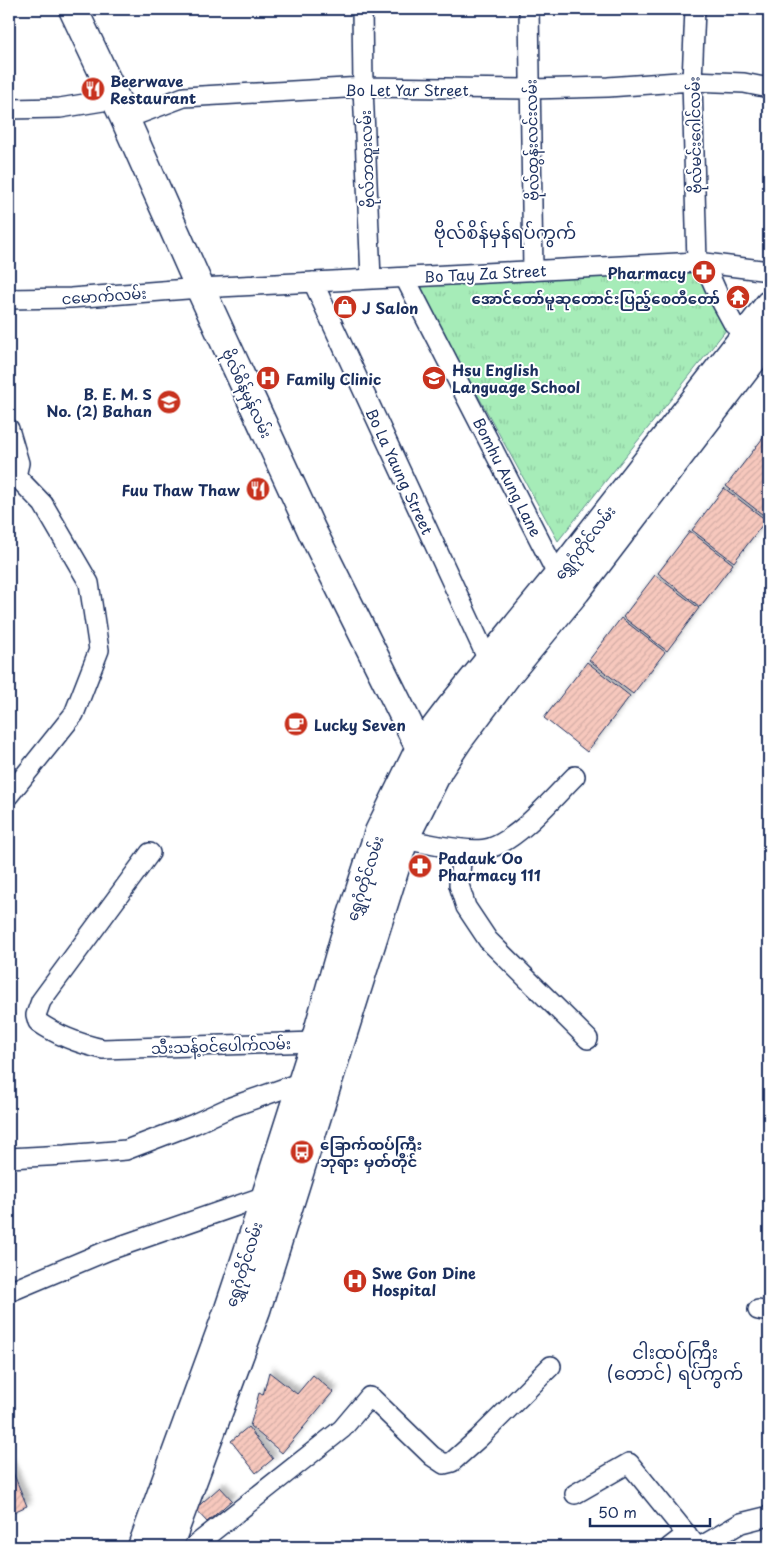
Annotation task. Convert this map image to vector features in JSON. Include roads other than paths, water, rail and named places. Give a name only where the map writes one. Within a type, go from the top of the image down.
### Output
[{"type":"main road","name":"ဗိုလ်စိန်မှန်လမ်း","points":[[73,9],[312,531],[420,748],[439,769]]},
{"type":"main road","name":"ရွှေဂုံတိုင်လမ်း","points":[[391,835],[507,675],[567,584],[759,340],[769,305]]},
{"type":"main road","name":"ရွှေဂုံတိုင်လမ်း","points":[[168,1547],[254,1317],[314,1084],[327,1044],[344,940],[391,835],[420,748],[488,660],[567,584]]},
{"type":"main road","name":"ရွှေဂုံတိုင်လမ်း","points":[[142,1547],[229,1309],[265,1196],[314,1084]]},
{"type":"street","name":"ဗိုလ်ဘထူးလမ်း","points":[[362,9],[371,279]]},
{"type":"street","name":"ဗိုလ်ထွန်းလင်းလမ်း","points":[[529,9],[533,271]]},
{"type":"street","name":"ဗိုလ်မင်းဂေါင်လမ်း","points":[[695,9],[692,81],[700,263]]},
{"type":"street","name":"Bo Let Yar Street","points":[[9,109],[120,109],[184,97],[364,88],[531,89],[608,87],[692,81],[744,83],[769,88]]},
{"type":"street","name":"Bo Tay Za Street","points":[[200,288],[700,263],[769,271]]},
{"type":"street","points":[[700,263],[733,323],[759,340]]},
{"type":"street","name":"Bomhu Aung Lane","points":[[405,278],[567,584]]},
{"type":"street","name":"Bo La Yaung Street","points":[[313,282],[488,660]]},
{"type":"street","name":"ငမောက်လမ်း","points":[[9,299],[71,298],[200,288]]},
{"type":"street","points":[[9,429],[19,463],[12,477],[43,504],[89,583],[99,650],[74,714],[9,795]]},
{"type":"street","points":[[391,835],[462,849],[489,848],[518,833],[575,776]]},
{"type":"street","points":[[462,849],[460,884],[466,907],[488,940],[588,1039]]},
{"type":"street","name":"သီးသန့်ဝင်ပေါက်လမ်း","points":[[150,853],[58,975],[41,1001],[36,1015],[38,1022],[58,1034],[81,1044],[103,1050],[327,1044]]},
{"type":"street","points":[[9,1158],[65,1156],[126,1150],[194,1124],[231,1107],[314,1084]]},
{"type":"street","points":[[9,1292],[109,1250],[265,1196]]},
{"type":"street","points":[[193,1547],[342,1429],[369,1397],[432,1456],[444,1464],[452,1462],[479,1438],[551,1366]]},
{"type":"street","points":[[575,1494],[629,1463],[695,1543]]},
{"type":"street","points":[[670,1547],[695,1543],[741,1523],[769,1516]]},
{"type":"place","name":"Beerwave Restaurant","points":[[93,89]]},
{"type":"place","name":"Pharmacy","points":[[704,272]]},
{"type":"place","name":"အောင်တော်မူဆုတောင်းပြည့်စေတီတော်","points":[[738,297]]},
{"type":"place","name":"J Salon","points":[[345,307]]},
{"type":"place","name":"Family Clinic","points":[[268,378]]},
{"type":"place","name":"Hsu English Language School","points":[[434,378]]},
{"type":"place","name":"B. E. M. S No. (2) Bahan","points":[[169,402]]},
{"type":"place","name":"Fuu Thaw Thaw","points":[[258,489]]},
{"type":"place","name":"Lucky Seven","points":[[296,724]]},
{"type":"place","name":"Padauk Oo Pharmacy 111","points":[[420,866]]},
{"type":"place","name":"ခြောက်ထပ်ကြီး ဘုရား မှတ်တိုင်","points":[[302,1152]]},
{"type":"place","name":"Swe Gon Dine Hospital","points":[[355,1281]]},
{"type":"district","name":"ဗိုလ်စိန်မှန်ရပ်ကွက်","points":[[505,231]]},
{"type":"district","name":"ငါးထပ်ကြီး (တောင်) ရပ်ကွက်","points":[[675,1361]]}]
